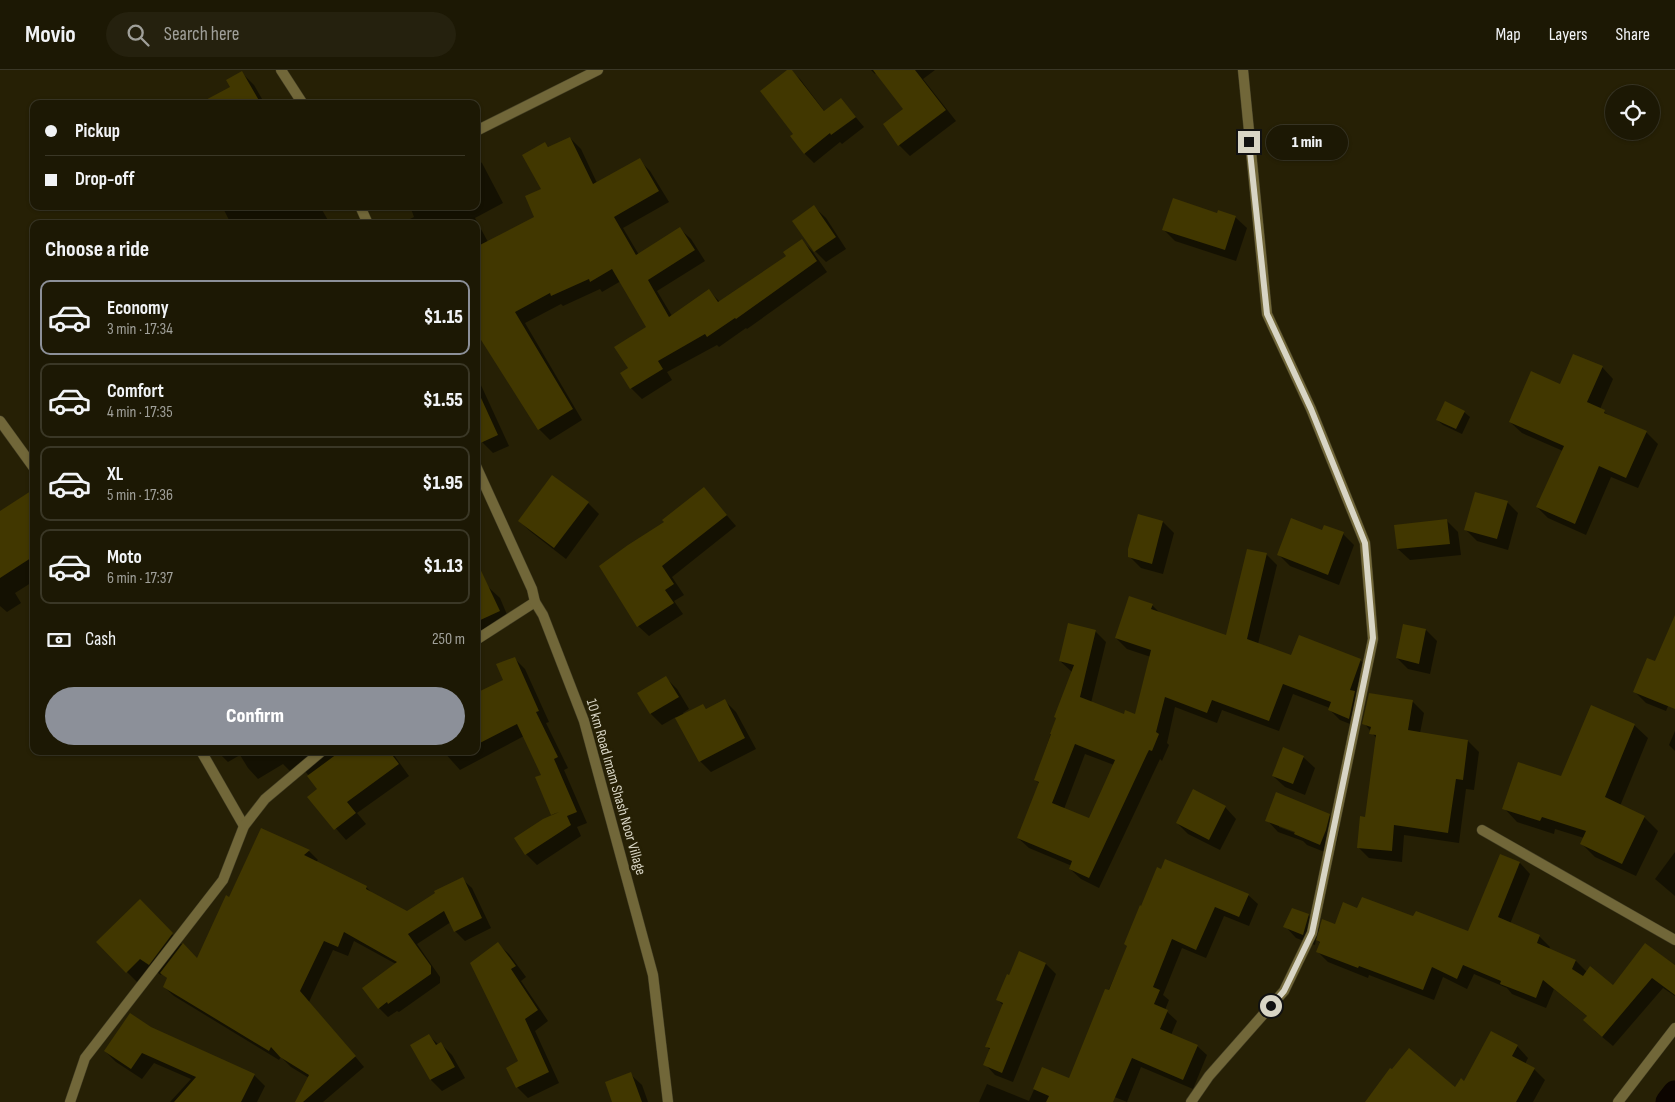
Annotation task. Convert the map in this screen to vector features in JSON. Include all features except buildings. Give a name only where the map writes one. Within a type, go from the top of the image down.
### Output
[{"type":"street","points":[[282,70],[301,100]]},
{"type":"street","points":[[480,129],[598,70]]},
{"type":"street","points":[[1191,1102],[1209,1076],[1284,991],[1312,933],[1373,638],[1365,543],[1311,409],[1267,314],[1243,70]]},
{"type":"street","points":[[0,421],[30,462]]},
{"type":"street","name":"10 km Road Imam Shash Noor Village","points":[[480,475],[532,589],[535,602],[543,615],[584,721],[653,975],[668,1102]]},
{"type":"street","points":[[480,637],[535,602]]},
{"type":"street","points":[[203,755],[244,826]]},
{"type":"street","points":[[70,1102],[85,1058],[222,880],[244,826],[265,799],[317,755]]},
{"type":"street","points":[[1482,830],[1675,940]]},
{"type":"street","points":[[1618,1102],[1675,1028]]},
{"type":"waterway","points":[[1668,1102],[1675,1093]]},
{"type":"route","points":[[1249,142],[1267,314],[1311,409],[1365,543],[1373,638],[1312,933],[1284,991],[1271,1006]]}]
